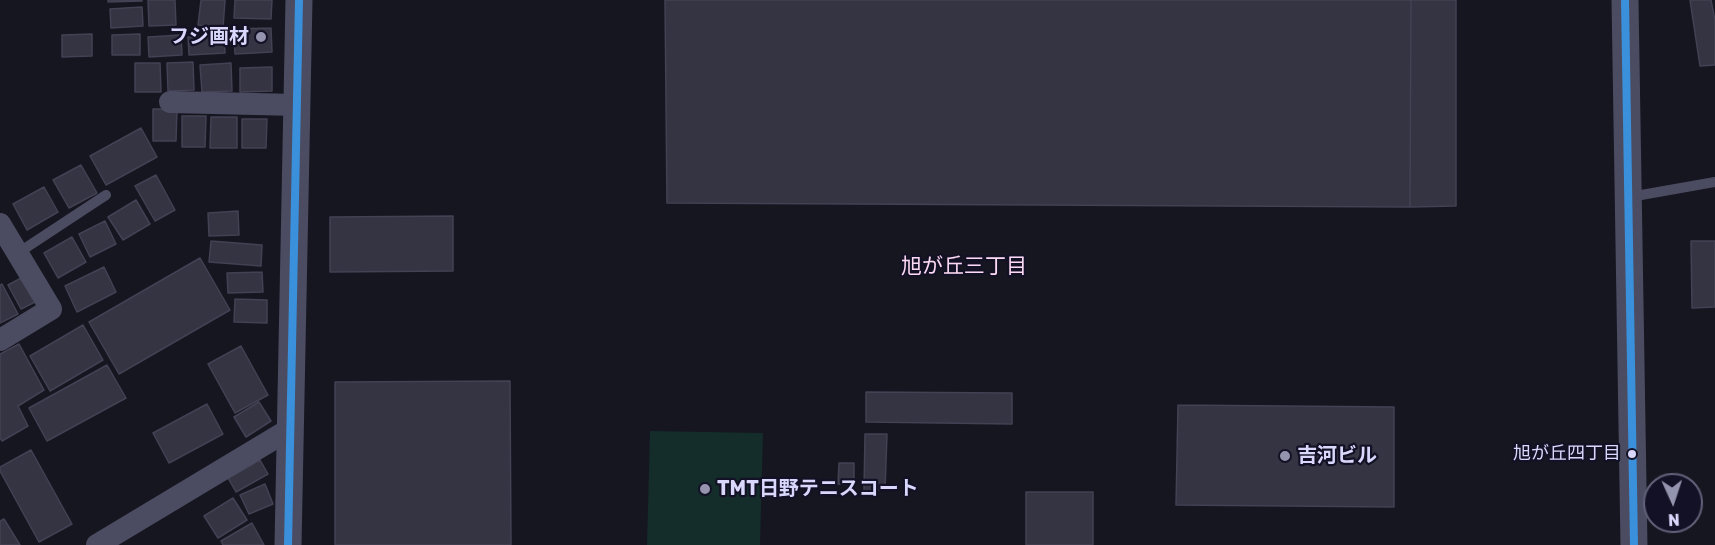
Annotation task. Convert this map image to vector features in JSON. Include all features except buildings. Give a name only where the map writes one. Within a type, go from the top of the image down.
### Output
[{"type":"street","points":[[288,545],[299,0]]},
{"type":"street","points":[[1625,0],[1634,545]]},
{"type":"street","points":[[170,102],[297,105]]},
{"type":"street","points":[[0,224],[51,309],[0,340]]},
{"type":"street","points":[[97,545],[290,429]]},
{"type":"lane","points":[[1627,197],[1715,182]]},
{"type":"lane","points":[[18,253],[106,195]]},
{"type":"green space","name":"TMT日野テニスコート","points":[[650,431],[763,433],[760,545],[647,545]]},
{"type":"transit line","points":[[288,545],[299,0]]},
{"type":"transit line","points":[[1625,0],[1634,545]]},
{"type":"place","name":"フジ画材","points":[[261,37]]},
{"type":"place","name":"旭が丘四丁目","points":[[1632,454]]},
{"type":"place","name":"吉河ビル","points":[[1285,456]]},
{"type":"place","name":"TMT日野テニスコート","points":[[705,489]]},
{"type":"district","name":"旭が丘三丁目","points":[[964,267]]}]
